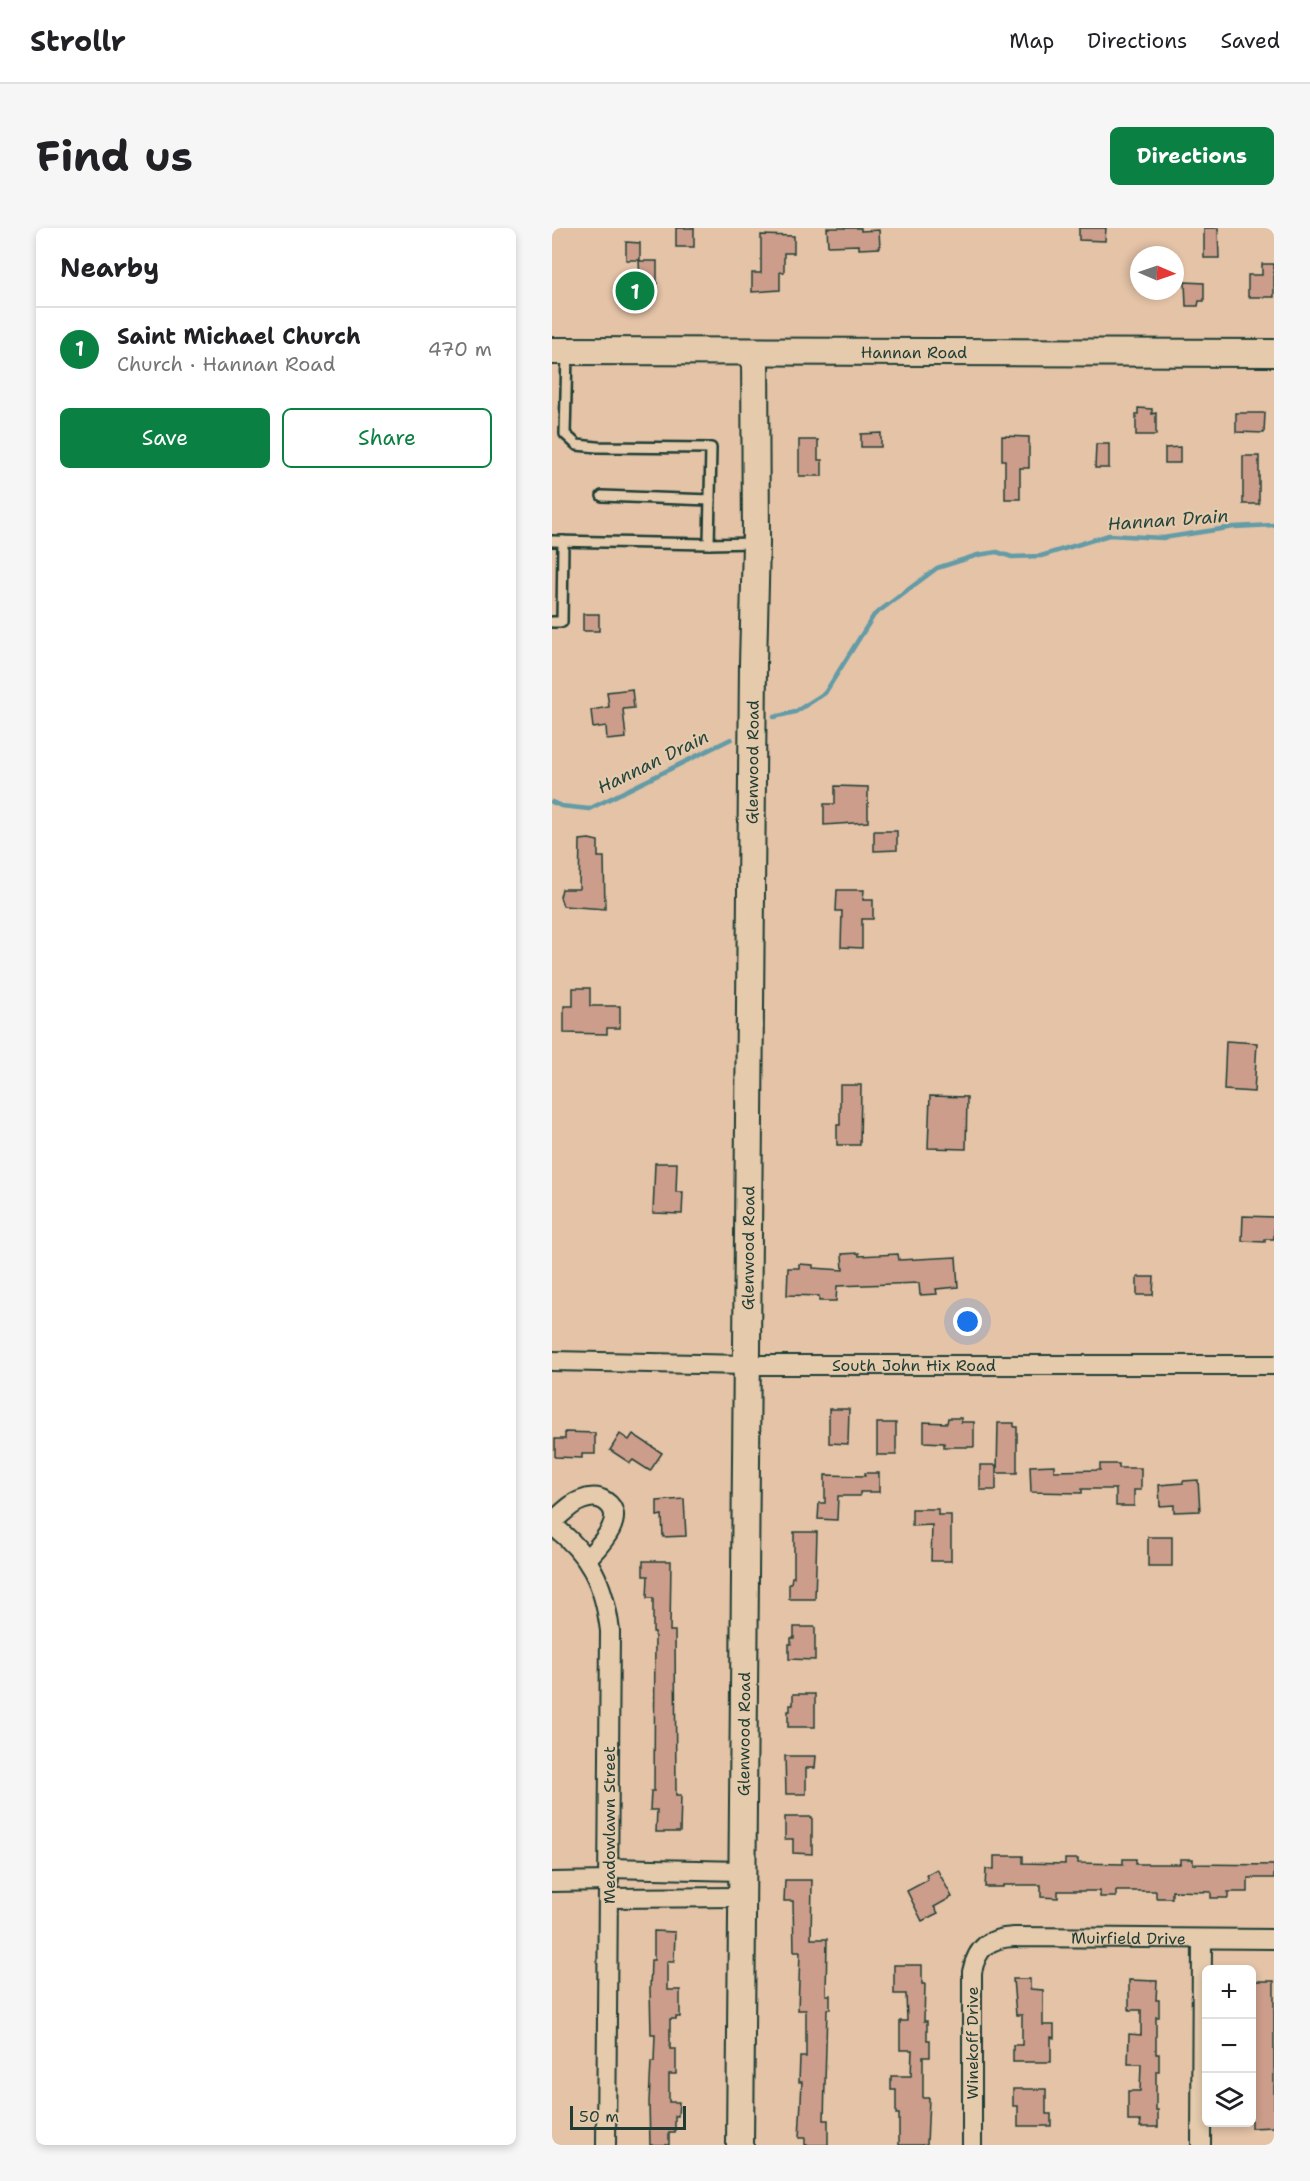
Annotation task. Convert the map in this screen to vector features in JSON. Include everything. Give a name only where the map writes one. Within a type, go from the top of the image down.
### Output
[{"type":"street","name":"Hannan Road","points":[[560,351],[1274,353]]},
{"type":"street","name":"Glenwood Road","points":[[740,2145],[756,543],[755,352]]},
{"type":"street","name":"South John Hix Road","points":[[552,1361],[747,1365],[1274,1365]]},
{"type":"street","points":[[552,1523],[580,1500],[597,1498],[605,1501],[611,1507],[614,1516],[613,1523],[604,1539],[587,1559]]},
{"type":"street","name":"Meadowlawn Street","points":[[552,1523],[587,1559],[599,1581],[607,1605],[610,1630],[606,2145]]},
{"type":"street","points":[[552,1882],[609,1882],[741,1871]]},
{"type":"street","points":[[609,1882],[741,1897]]},
{"type":"street","name":"Muirfield Drive","points":[[984,1944],[1003,1937],[1274,1940]]},
{"type":"street","points":[[1201,2145],[1202,1940]]},
{"type":"street","name":"Winekoff Drive","points":[[972,2145],[972,1972],[974,1961],[984,1944]]},
{"type":"lane","points":[[560,351],[565,434],[577,445],[711,448],[709,544]]},
{"type":"lane","points":[[602,496],[710,500]]},
{"type":"lane","points":[[552,541],[756,543]]},
{"type":"lane","points":[[552,622],[562,622],[563,541]]},
{"type":"building","points":[[676,228],[694,228],[694,247],[676,247]]},
{"type":"building","points":[[827,228],[879,230],[880,248],[859,249],[859,245],[828,246]]},
{"type":"building","points":[[1079,228],[1106,228],[1105,241],[1079,240]]},
{"type":"building","points":[[1204,228],[1218,228],[1219,258],[1204,258]]},
{"type":"building","points":[[761,235],[794,236],[794,253],[784,253],[784,272],[780,272],[780,290],[752,292],[752,273],[761,273]]},
{"type":"building","points":[[626,242],[640,243],[640,260],[626,260]]},
{"type":"building","points":[[639,261],[657,261],[657,296],[641,296]]},
{"type":"building","points":[[1262,264],[1274,264],[1274,297],[1248,297],[1248,275],[1262,275]]},
{"type":"building","points":[[1185,282],[1204,283],[1204,301],[1199,301],[1198,306],[1186,306]]},
{"type":"building","points":[[1138,408],[1152,409],[1152,414],[1156,413],[1156,435],[1136,435]]},
{"type":"building","points":[[1236,413],[1265,413],[1264,433],[1236,432]]},
{"type":"building","points":[[881,433],[881,447],[861,447],[861,434]]},
{"type":"building","points":[[1002,436],[1029,437],[1029,468],[1020,468],[1020,499],[1005,499],[1005,460],[1002,460]]},
{"type":"building","points":[[799,440],[818,440],[818,460],[822,460],[822,476],[799,476]]},
{"type":"building","points":[[1096,444],[1109,444],[1109,468],[1095,468]]},
{"type":"building","points":[[1180,447],[1180,463],[1165,463],[1165,448]]},
{"type":"building","points":[[1243,456],[1259,456],[1259,504],[1243,504]]},
{"type":"building","points":[[583,614],[599,614],[599,631],[583,631]]},
{"type":"building","points":[[632,689],[634,708],[623,709],[626,738],[607,740],[606,726],[593,728],[591,710],[609,707],[607,692]]},
{"type":"building","points":[[835,786],[868,787],[868,822],[824,825],[824,804],[835,804]]},
{"type":"building","points":[[874,831],[897,831],[897,850],[874,851]]},
{"type":"building","points":[[580,840],[598,841],[598,857],[604,857],[605,909],[563,906],[560,897],[562,889],[579,889]]},
{"type":"building","points":[[837,890],[864,890],[863,900],[873,900],[873,919],[862,919],[862,948],[841,947],[842,911],[836,911]]},
{"type":"building","points":[[573,988],[590,988],[590,1006],[620,1006],[620,1028],[607,1028],[607,1034],[564,1033],[564,1006],[573,1006]]},
{"type":"building","points":[[1226,1041],[1257,1043],[1254,1092],[1224,1090]]},
{"type":"building","points":[[840,1085],[861,1085],[860,1145],[837,1145],[837,1125],[840,1125]]},
{"type":"building","points":[[930,1096],[967,1097],[966,1149],[928,1148]]},
{"type":"building","points":[[655,1163],[677,1163],[676,1192],[683,1192],[682,1214],[653,1213]]},
{"type":"building","points":[[1243,1216],[1274,1217],[1274,1239],[1265,1239],[1265,1242],[1242,1241]]},
{"type":"building","points":[[859,1253],[859,1256],[898,1254],[899,1260],[956,1257],[958,1287],[936,1289],[937,1294],[920,1295],[919,1283],[837,1286],[836,1301],[819,1301],[819,1296],[787,1295],[788,1268],[799,1268],[799,1264],[813,1265],[813,1268],[843,1270],[842,1254]]},
{"type":"building","points":[[1137,1277],[1154,1277],[1153,1295],[1137,1295]]},
{"type":"building","points":[[829,1409],[849,1409],[848,1444],[829,1443]]},
{"type":"building","points":[[948,1418],[961,1418],[961,1422],[974,1422],[974,1447],[944,1447],[944,1443],[924,1442],[924,1422],[947,1423]]},
{"type":"building","points":[[877,1423],[896,1423],[896,1455],[877,1455]]},
{"type":"building","points":[[998,1423],[1014,1423],[1014,1427],[1017,1427],[1017,1473],[997,1473]]},
{"type":"building","points":[[565,1432],[595,1433],[595,1454],[582,1454],[582,1458],[555,1457],[555,1439],[565,1439]]},
{"type":"building","points":[[620,1434],[629,1440],[633,1434],[662,1453],[650,1471],[633,1460],[630,1463],[610,1450]]},
{"type":"building","points":[[1100,1464],[1119,1464],[1119,1468],[1141,1468],[1141,1490],[1134,1490],[1134,1506],[1116,1506],[1116,1489],[1082,1489],[1082,1493],[1031,1492],[1030,1466],[1054,1465],[1054,1471],[1100,1470]]},
{"type":"building","points":[[980,1465],[996,1465],[996,1490],[980,1490]]},
{"type":"building","points":[[865,1473],[879,1473],[879,1492],[860,1492],[860,1496],[838,1496],[837,1520],[818,1519],[819,1503],[825,1503],[825,1475],[865,1476]]},
{"type":"building","points":[[1198,1480],[1200,1511],[1174,1512],[1174,1505],[1160,1506],[1159,1485]]},
{"type":"building","points":[[684,1499],[686,1536],[663,1537],[662,1515],[657,1516],[657,1501]]},
{"type":"building","points":[[912,1509],[938,1509],[938,1515],[951,1515],[951,1561],[931,1561],[932,1525],[912,1526]]},
{"type":"building","points":[[794,1532],[817,1532],[815,1599],[789,1599],[789,1583],[794,1577]]},
{"type":"building","points":[[1148,1537],[1172,1537],[1172,1566],[1148,1566]]},
{"type":"building","points":[[643,1561],[671,1561],[670,1631],[675,1631],[676,1795],[681,1795],[680,1832],[656,1832],[657,1810],[650,1810],[651,1791],[654,1791],[655,1632],[653,1632],[653,1598],[647,1598],[648,1576],[643,1576]]},
{"type":"building","points":[[794,1627],[815,1627],[815,1660],[789,1659],[789,1644],[791,1644],[791,1638],[794,1638]]},
{"type":"building","points":[[793,1694],[815,1694],[815,1727],[788,1727],[788,1711],[790,1711],[790,1705],[793,1705]]},
{"type":"building","points":[[785,1756],[816,1756],[815,1768],[806,1768],[806,1794],[786,1794]]},
{"type":"building","points":[[785,1817],[812,1817],[812,1854],[793,1853],[793,1839],[785,1839]]},
{"type":"building","points":[[994,1856],[1023,1856],[1023,1863],[1065,1864],[1065,1859],[1078,1859],[1078,1863],[1123,1864],[1123,1859],[1136,1859],[1136,1864],[1180,1864],[1180,1859],[1193,1859],[1193,1864],[1274,1865],[1274,1878],[1248,1878],[1248,1892],[1228,1892],[1228,1898],[1211,1898],[1211,1892],[1172,1891],[1172,1898],[1156,1898],[1156,1891],[1116,1891],[1116,1897],[1100,1897],[1100,1891],[1058,1891],[1058,1898],[1041,1897],[1041,1885],[985,1887],[986,1869],[994,1869]]},
{"type":"building","points":[[937,1869],[952,1897],[934,1907],[938,1913],[922,1921],[907,1891],[928,1880],[926,1875]]},
{"type":"building","points":[[785,1880],[812,1880],[811,1939],[827,1939],[826,1995],[830,1995],[830,2009],[827,2009],[824,2120],[828,2120],[828,2145],[805,2145],[805,2138],[799,2138],[802,2082],[799,2082],[800,2057],[806,2057],[806,2010],[798,2010],[800,1952],[794,1952],[793,1901],[784,1901]]},
{"type":"building","points":[[654,1931],[675,1932],[674,1962],[667,1962],[667,1990],[680,1990],[680,2017],[670,2019],[670,2049],[676,2049],[676,2074],[669,2074],[669,2102],[679,2102],[678,2116],[675,2116],[675,2133],[669,2133],[669,2145],[650,2145],[649,2102],[655,2034],[651,2034],[650,1989],[651,1960],[654,1960]]},
{"type":"building","points":[[894,1965],[922,1965],[922,1984],[925,1984],[924,2021],[927,2021],[930,2057],[923,2057],[923,2098],[929,2098],[927,2144],[922,2145],[899,2145],[899,2114],[896,2114],[896,2090],[891,2090],[891,2076],[911,2076],[912,2050],[900,2050],[900,2021],[907,2021],[906,1994],[894,1994]]},
{"type":"building","points":[[1013,1979],[1030,1979],[1030,1989],[1043,1990],[1043,2025],[1054,2025],[1054,2038],[1051,2037],[1051,2062],[1013,2062],[1013,2045],[1022,2045],[1022,2015],[1016,2015]]},
{"type":"building","points":[[1129,1980],[1157,1981],[1156,2000],[1159,2000],[1159,2017],[1156,2017],[1156,2054],[1159,2054],[1159,2071],[1156,2071],[1156,2110],[1158,2110],[1158,2127],[1140,2127],[1141,2121],[1128,2121],[1128,2091],[1140,2091],[1141,2064],[1128,2064],[1129,2034],[1141,2035],[1141,2010],[1129,2010]]},
{"type":"building","points":[[1256,1981],[1274,1981],[1274,2127],[1251,2128],[1256,2127]]},
{"type":"building","points":[[1013,2089],[1046,2089],[1046,2114],[1051,2114],[1051,2126],[1018,2126],[1018,2106],[1013,2106]]},
{"type":"waterway","name":"Hannan Drain","points":[[774,717],[795,712],[825,693],[874,615],[937,568],[978,555],[997,552],[1012,557],[1041,556],[1109,535],[1163,538],[1234,527],[1274,525]]},
{"type":"waterway","name":"Hannan Drain","points":[[552,802],[561,806],[589,809],[731,739]]},
{"type":"place","name":"Saint Michael Church","points":[[635,291]]}]
